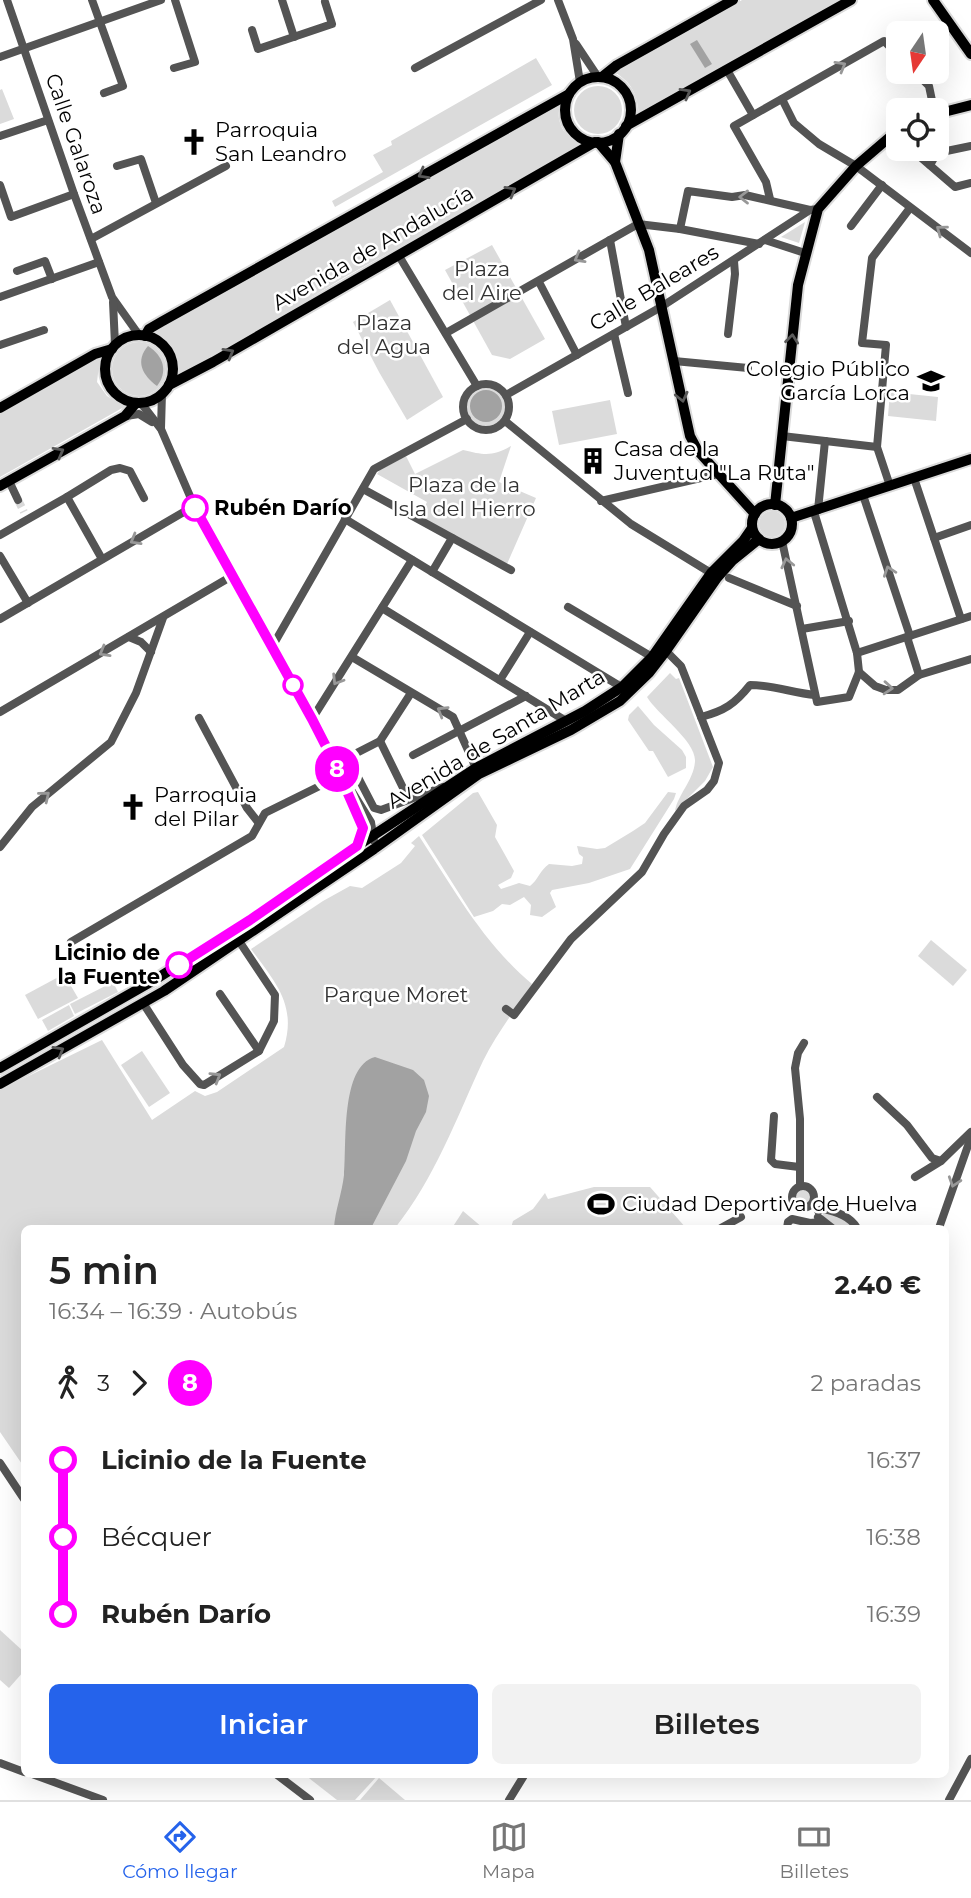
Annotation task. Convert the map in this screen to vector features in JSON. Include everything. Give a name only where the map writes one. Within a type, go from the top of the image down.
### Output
[{"type":"main road","points":[[733,0],[600,77],[580,82],[569,94],[565,111],[571,129],[578,135],[597,142],[615,162],[649,250],[690,436],[698,451],[755,514]]},
{"type":"main road","points":[[597,142],[610,140],[623,130],[851,0]]},
{"type":"main road","points":[[924,0],[954,31]]},
{"type":"main road","points":[[933,0],[971,54]]},
{"type":"main road","points":[[600,77],[619,84],[629,99],[630,118],[623,130],[615,162]]},
{"type":"main road","name":"Avenida de Andalucía","points":[[142,336],[161,321],[548,103],[569,94]]},
{"type":"main road","points":[[949,109],[971,105]]},
{"type":"main road","name":"Avenida de Andalucía","points":[[165,389],[597,142]]},
{"type":"main road","points":[[775,505],[798,285],[814,210],[856,166],[886,142]]},
{"type":"main road","points":[[0,408],[126,338],[142,336],[155,340],[169,355],[172,375],[165,389],[153,400],[139,403],[125,416],[4,484]]},
{"type":"main road","points":[[113,346],[107,358],[106,378],[117,395],[139,403]]},
{"type":"main road","points":[[791,518],[971,459]]},
{"type":"main road","points":[[775,505],[785,509],[791,518],[790,531],[782,541],[770,544],[759,539],[752,528],[755,514],[763,506],[775,505]]},
{"type":"main road","name":"Avenida de Santa Marta","points":[[625,690],[652,657],[711,573],[743,541],[752,528]]},
{"type":"main road","name":"Avenida de Santa Marta","points":[[0,1068],[156,979],[250,920],[449,785],[568,725],[625,690],[666,652],[717,578],[733,560],[759,539]]},
{"type":"main road","name":"Avenida de Santa Marta","points":[[0,1084],[143,1003],[374,849],[477,771]]},
{"type":"street","name":"Calle Galaroza","points":[[7,0],[113,299],[142,336]]},
{"type":"street","points":[[92,0],[123,86],[104,93]]},
{"type":"street","points":[[0,57],[161,0]]},
{"type":"street","points":[[174,68],[195,62],[176,0]]},
{"type":"street","points":[[282,0],[294,37]]},
{"type":"street","points":[[415,68],[541,0]]},
{"type":"street","points":[[558,0],[573,39],[580,82]]},
{"type":"street","points":[[252,30],[258,48],[332,24],[325,2]]},
{"type":"street","points":[[573,39],[600,77]]},
{"type":"street","points":[[770,199],[766,182],[734,126],[884,41],[886,43]]},
{"type":"street","points":[[727,70],[753,115]]},
{"type":"street","points":[[782,99],[794,123],[819,144],[856,166],[971,253]]},
{"type":"street","points":[[0,136],[48,120]]},
{"type":"street","points":[[930,165],[937,153],[971,146]]},
{"type":"street","points":[[117,166],[141,159],[156,203]]},
{"type":"street","points":[[925,161],[956,187],[971,183]]},
{"type":"street","points":[[90,239],[226,166]]},
{"type":"street","points":[[0,185],[11,217],[74,194]]},
{"type":"street","points":[[850,226],[882,185]]},
{"type":"street","points":[[680,229],[688,191],[770,199],[814,210]]},
{"type":"street","points":[[890,486],[877,447],[886,345],[862,343],[872,258],[911,208]]},
{"type":"street","name":"Calle Baleares","points":[[506,395],[661,307],[814,210]]},
{"type":"street","points":[[446,333],[638,224],[762,242],[805,253]]},
{"type":"street","points":[[610,240],[626,327]]},
{"type":"street","points":[[399,256],[477,386]]},
{"type":"street","points":[[18,271],[46,261],[52,279]]},
{"type":"street","points":[[728,334],[734,261]]},
{"type":"street","points":[[0,298],[99,262]]},
{"type":"street","points":[[539,282],[577,355]]},
{"type":"street","name":"Calle Galaroza","points":[[113,299],[113,346]]},
{"type":"street","points":[[0,345],[44,330]]},
{"type":"street","points":[[614,334],[628,393]]},
{"type":"street","points":[[674,362],[748,368]]},
{"type":"street","points":[[490,384],[506,395],[509,408],[505,421],[500,426],[478,429],[467,419],[464,400],[471,389],[490,384]]},
{"type":"street","points":[[161,428],[165,389]]},
{"type":"street","points":[[139,403],[161,428],[194,506],[312,719],[367,825]]},
{"type":"street","points":[[125,416],[142,415],[161,428]]},
{"type":"street","points":[[272,647],[374,469],[467,419]]},
{"type":"street","points":[[505,421],[631,524],[711,573]]},
{"type":"street","points":[[782,436],[877,447]]},
{"type":"street","points":[[701,717],[723,711],[750,685],[767,685],[816,698],[849,697],[859,672],[857,653],[816,511],[825,441]]},
{"type":"street","points":[[0,535],[26,515],[67,497],[111,470],[120,468],[130,471],[144,498]]},
{"type":"street","points":[[601,501],[718,474]]},
{"type":"street","points":[[914,478],[961,619]]},
{"type":"street","points":[[4,484],[18,500]]},
{"type":"street","points":[[363,489],[511,570]]},
{"type":"street","points":[[863,495],[919,675]]},
{"type":"street","points":[[67,497],[102,559]]},
{"type":"street","points":[[0,619],[194,506]]},
{"type":"street","points":[[345,519],[625,690]]},
{"type":"street","points":[[934,538],[971,525]]},
{"type":"street","points":[[432,572],[452,538]]},
{"type":"street","points":[[782,541],[816,698]]},
{"type":"street","points":[[0,556],[28,603]]},
{"type":"street","points":[[312,719],[412,560]]},
{"type":"street","points":[[0,712],[232,576]]},
{"type":"street","points":[[729,578],[797,606]]},
{"type":"street","points":[[568,607],[652,657]]},
{"type":"street","points":[[382,608],[526,696],[568,725]]},
{"type":"street","points":[[857,653],[971,616]]},
{"type":"street","points":[[0,847],[32,807],[111,742],[130,705],[163,618]]},
{"type":"street","points":[[802,629],[849,621]]},
{"type":"street","points":[[500,680],[530,632]]},
{"type":"street","points":[[130,637],[141,642],[151,652]]},
{"type":"street","points":[[506,1009],[514,1015],[571,939],[642,873],[684,806],[707,790],[714,781],[719,764],[681,666],[666,652]]},
{"type":"street","points":[[352,657],[453,717],[477,771]]},
{"type":"street","points":[[859,672],[875,686],[898,690],[919,675],[971,659]]},
{"type":"street","points":[[335,764],[380,741],[411,693]]},
{"type":"street","points":[[412,755],[526,696]]},
{"type":"street","points":[[199,718],[247,808],[258,822]]},
{"type":"street","points":[[380,741],[408,798]]},
{"type":"street","points":[[348,758],[374,808],[381,810],[449,785]]},
{"type":"street","points":[[335,764],[373,835],[374,849]]},
{"type":"street","points":[[71,942],[252,836],[265,813],[340,776]]},
{"type":"street","points":[[367,825],[390,825]]},
{"type":"street","points":[[357,846],[367,825]]},
{"type":"street","points":[[373,835],[385,841]]},
{"type":"street","points":[[143,1003],[186,1073],[200,1084],[204,1085],[259,1051],[274,1021],[275,995],[239,940]]},
{"type":"street","points":[[220,994],[259,1051]]},
{"type":"street","points":[[800,1186],[800,1119],[794,1068],[803,1043]]},
{"type":"street","points":[[877,1097],[907,1125],[932,1158],[941,1161]]},
{"type":"street","points":[[774,1116],[771,1160],[775,1164],[799,1167]]},
{"type":"street","points":[[915,1177],[941,1161],[971,1135]]},
{"type":"street","points":[[940,1225],[971,1135]]},
{"type":"street","points":[[807,1186],[813,1191],[814,1199],[810,1205],[800,1208],[792,1200],[794,1190],[807,1186]]},
{"type":"street","points":[[810,1205],[818,1211]]},
{"type":"street","points":[[818,1211],[828,1209],[846,1216],[854,1225]]},
{"type":"street","points":[[818,1211],[821,1222],[826,1225]]},
{"type":"street","points":[[726,1225],[741,1217]]},
{"type":"street","points":[[788,1225],[792,1219],[810,1223],[821,1222]]},
{"type":"street","points":[[0,1463],[21,1494]]},
{"type":"street","points":[[949,1800],[971,1759]]},
{"type":"street","points":[[0,1763],[21,1771]]},
{"type":"street","points":[[43,1778],[103,1800]]},
{"type":"street","points":[[281,1778],[310,1800]]},
{"type":"street","points":[[509,1800],[523,1778]]},
{"type":"green space","points":[[742,0],[842,0],[639,118],[633,91],[626,81],[614,72]]},
{"type":"green space","points":[[536,58],[552,85],[335,207],[332,201],[383,172],[373,155],[392,145],[391,141]]},
{"type":"green space","points":[[598,86],[615,93],[622,110],[615,127],[598,134],[581,127],[574,110],[581,93]]},
{"type":"green space","points":[[2,89],[14,119],[0,124],[0,90]]},
{"type":"green space","points":[[558,102],[562,129],[585,144],[345,277],[179,378],[178,362],[173,350],[152,330]]},
{"type":"green space","points":[[805,222],[799,243],[781,237]]},
{"type":"green space","name":"Plaza del Aire","points":[[492,245],[545,339],[510,359],[492,355],[445,270]]},
{"type":"green space","name":"Plaza del Agua","points":[[390,300],[443,397],[407,420],[353,322]]},
{"type":"green space","points":[[139,342],[158,350],[166,369],[158,388],[139,396],[120,388],[112,369],[120,350]]},
{"type":"green space","points":[[100,357],[97,382],[107,396],[124,407],[0,477],[0,413]]},
{"type":"green space","points":[[486,386],[501,392],[507,407],[501,422],[486,428],[471,422],[465,407],[471,392]]},
{"type":"green space","points":[[890,392],[938,397],[936,421],[888,416]]},
{"type":"green space","points":[[610,400],[617,434],[559,445],[552,411]]},
{"type":"green space","name":"Plaza de la Isla del Hierro","points":[[511,446],[499,482],[536,498],[507,564],[420,516],[427,502],[377,474],[406,456],[415,474],[463,450],[488,454]]},
{"type":"green space","points":[[772,511],[781,515],[785,524],[781,533],[772,537],[763,533],[759,524],[763,515]]},
{"type":"green space","points":[[670,673],[676,679],[679,678],[713,767],[705,781],[675,811],[694,768],[694,753],[683,736],[647,697]]},
{"type":"green space","points":[[638,706],[654,725],[682,750],[686,757],[686,768],[668,777],[653,751],[649,751],[628,720]]},
{"type":"green space","points":[[478,792],[497,825],[495,837],[514,871],[511,878],[498,885],[501,889],[519,883],[530,886],[549,864],[582,864],[583,857],[577,846],[605,848],[645,823],[668,792],[676,793],[630,869],[589,883],[552,890],[550,893],[556,907],[542,917],[530,915],[531,905],[524,897],[510,905],[502,904],[493,911],[474,917],[422,835],[473,793]]},
{"type":"green space","name":"Parque Moret","points":[[419,836],[484,933],[532,984],[488,1051],[422,1190],[397,1225],[21,1225],[21,1463],[0,1432],[0,1090],[102,1040],[152,1120],[195,1091],[205,1096],[217,1092],[284,1047],[288,1019],[286,1006],[275,983],[251,949],[323,901],[350,886],[362,888],[401,863],[415,846],[411,843]]},
{"type":"green space","points":[[931,940],[967,970],[953,986],[918,956]]},
{"type":"green space","points":[[64,974],[78,998],[38,1019],[25,995]]},
{"type":"green space","points":[[113,982],[118,992],[75,1014],[70,1004]]},
{"type":"green space","points":[[69,1005],[74,1016],[48,1031],[42,1020]]},
{"type":"green space","points":[[142,1051],[170,1093],[149,1107],[121,1065]]},
{"type":"green space","name":"Ciudad Deportiva de Huelva","points":[[594,1187],[650,1187],[683,1225],[512,1225],[513,1221],[533,1209],[545,1193],[548,1199]]},
{"type":"green space","points":[[803,1188],[809,1191],[812,1197],[809,1203],[803,1206],[797,1203],[794,1197],[797,1191]]},
{"type":"green space","points":[[463,1211],[479,1225],[454,1225]]},
{"type":"green space","points":[[823,1213],[844,1217],[851,1225],[832,1225],[822,1218]]},
{"type":"green space","points":[[0,1630],[21,1649],[21,1674],[9,1688],[0,1680]]},
{"type":"green space","points":[[309,1778],[375,1778],[355,1800],[337,1800]]},
{"type":"green space","points":[[379,1778],[405,1800],[360,1800]]},
{"type":"shaded area","points":[[697,40],[712,64],[705,68],[690,44]]},
{"type":"shaded area","points":[[148,346],[158,354],[163,365],[157,386],[142,368],[142,357]]},
{"type":"shaded area","points":[[486,390],[497,395],[502,406],[497,417],[486,422],[475,417],[470,406],[475,395]]},
{"type":"shaded area","points":[[375,1057],[413,1070],[424,1080],[429,1096],[426,1112],[406,1161],[373,1225],[334,1225],[344,1175],[351,1090],[364,1063]]},
{"type":"tunnel","points":[[18,500],[24,512]]},
{"type":"bus line","name":"8","points":[[179,965],[357,846],[363,828],[312,719],[195,508]]},
{"type":"place","name":"Parroquia San Leandro","points":[[194,142]]},
{"type":"place","name":"Colegio Público García Lorca","points":[[931,381]]},
{"type":"place","name":"Casa de la Juventud \"La Ruta\"","points":[[593,461]]},
{"type":"place","name":"Rubén Darío","points":[[195,508]]},
{"type":"place","name":"Parroquia del Pilar","points":[[133,807]]},
{"type":"place","name":"Licinio de la Fuente","points":[[179,965]]},
{"type":"place","name":"Ciudad Deportiva de Huelva","points":[[601,1204]]}]
